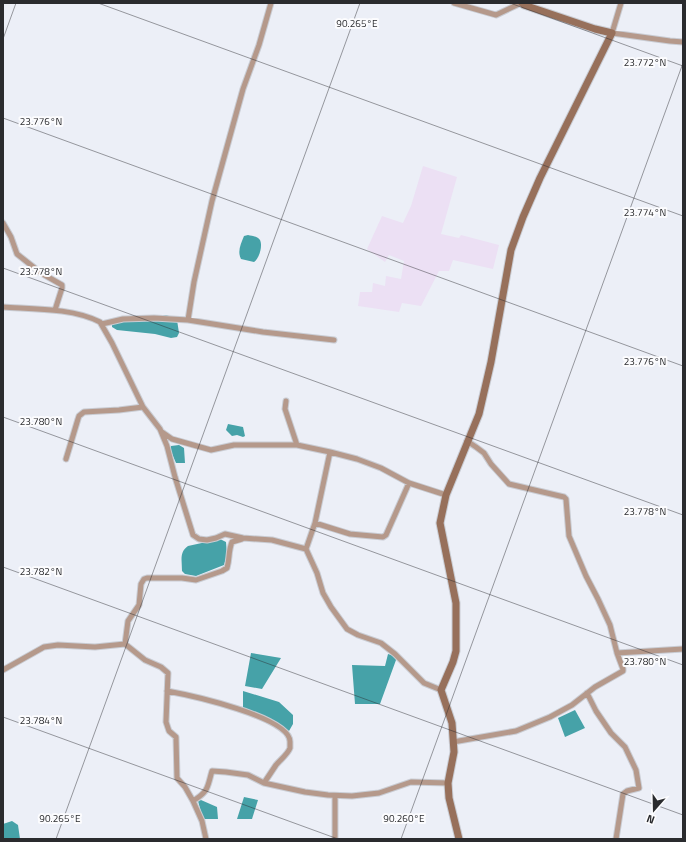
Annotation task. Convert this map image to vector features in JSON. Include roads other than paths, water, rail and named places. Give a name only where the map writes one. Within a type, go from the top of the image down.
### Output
[{"type":"street","points":[[188,320],[194,282],[214,194],[241,96],[259,45],[270,3]]},
{"type":"street","points":[[454,3],[496,16],[521,3],[595,29],[612,33],[683,42]]},
{"type":"street","points":[[458,839],[449,798],[448,783],[454,752],[452,724],[442,690],[456,651],[456,603],[440,523],[446,495],[479,414],[491,362],[512,250],[523,217],[540,178],[612,33],[621,3]]},
{"type":"street","points":[[3,223],[11,237],[17,254],[41,273],[62,285],[55,310]]},
{"type":"street","points":[[3,307],[55,310],[93,319],[102,324],[143,407],[160,429],[172,439],[211,450],[234,445],[297,445],[357,459],[381,468],[409,483],[446,495]]},
{"type":"street","points":[[102,324],[123,320],[154,318],[188,320],[263,332],[334,340]]},
{"type":"street","points":[[286,401],[285,409],[297,445]]},
{"type":"street","points":[[66,459],[81,413],[143,407]]},
{"type":"street","points":[[160,429],[167,446],[175,478],[193,535],[199,539],[207,540],[225,534],[243,538],[272,540],[306,549]]},
{"type":"street","points":[[453,742],[516,730],[550,717],[566,708],[595,687],[623,671],[610,625],[586,576],[569,536],[566,499],[564,497],[509,484],[490,464],[484,453],[476,446],[468,442]]},
{"type":"street","points":[[330,452],[315,523],[306,549],[317,573],[323,593],[347,629],[358,635],[382,643],[396,654],[424,683],[442,690]]},
{"type":"street","points":[[315,523],[350,534],[383,537],[386,535],[409,483]]},
{"type":"street","points":[[125,644],[128,621],[139,605],[141,584],[144,579],[169,577],[196,580],[222,571],[227,568],[229,562],[228,550],[232,542],[243,538]]},
{"type":"street","points":[[3,670],[44,647],[58,645],[95,647],[125,644],[145,660],[161,667],[168,673],[166,722],[169,731],[176,737],[177,778],[185,787],[193,801],[202,821],[206,839]]},
{"type":"street","points":[[617,653],[683,649]]},
{"type":"street","points":[[167,691],[192,696],[251,713],[279,726],[288,733],[290,740],[289,749],[264,783]]},
{"type":"street","points":[[587,693],[596,711],[611,732],[625,747],[636,770],[639,788],[627,791],[623,794],[616,839]]},
{"type":"street","points":[[193,801],[204,794],[207,790],[212,771],[248,776],[264,783],[305,792],[335,796],[379,793],[411,782],[448,783]]},
{"type":"street","points":[[335,796],[335,839]]},
{"type":"water","points":[[244,236],[254,236],[260,240],[261,243],[260,252],[254,262],[241,259],[240,256],[239,250]]},
{"type":"water","points":[[166,315],[177,320],[179,333],[177,337],[171,338],[155,334],[117,330],[112,327],[112,322],[128,317]]},
{"type":"water","points":[[228,424],[243,427],[245,436],[232,436],[226,430]]},
{"type":"water","points":[[179,445],[184,448],[185,463],[176,463],[170,449],[171,446]]},
{"type":"water","points":[[220,539],[226,542],[227,555],[224,565],[196,576],[185,574],[182,571],[182,554],[185,548]]},
{"type":"water","points":[[251,653],[281,658],[262,689],[245,686]]},
{"type":"water","points":[[388,654],[395,656],[396,660],[380,704],[355,704],[352,665],[385,666]]},
{"type":"water","points":[[243,691],[279,702],[293,715],[293,724],[289,731],[268,718],[243,709]]},
{"type":"water","points":[[575,710],[585,728],[565,737],[558,718]]},
{"type":"water","points":[[244,797],[258,800],[252,819],[237,819]]},
{"type":"water","points":[[201,800],[217,807],[218,819],[203,819],[198,801]]},
{"type":"water","points":[[12,821],[18,825],[20,839],[3,839],[3,824]]}]
